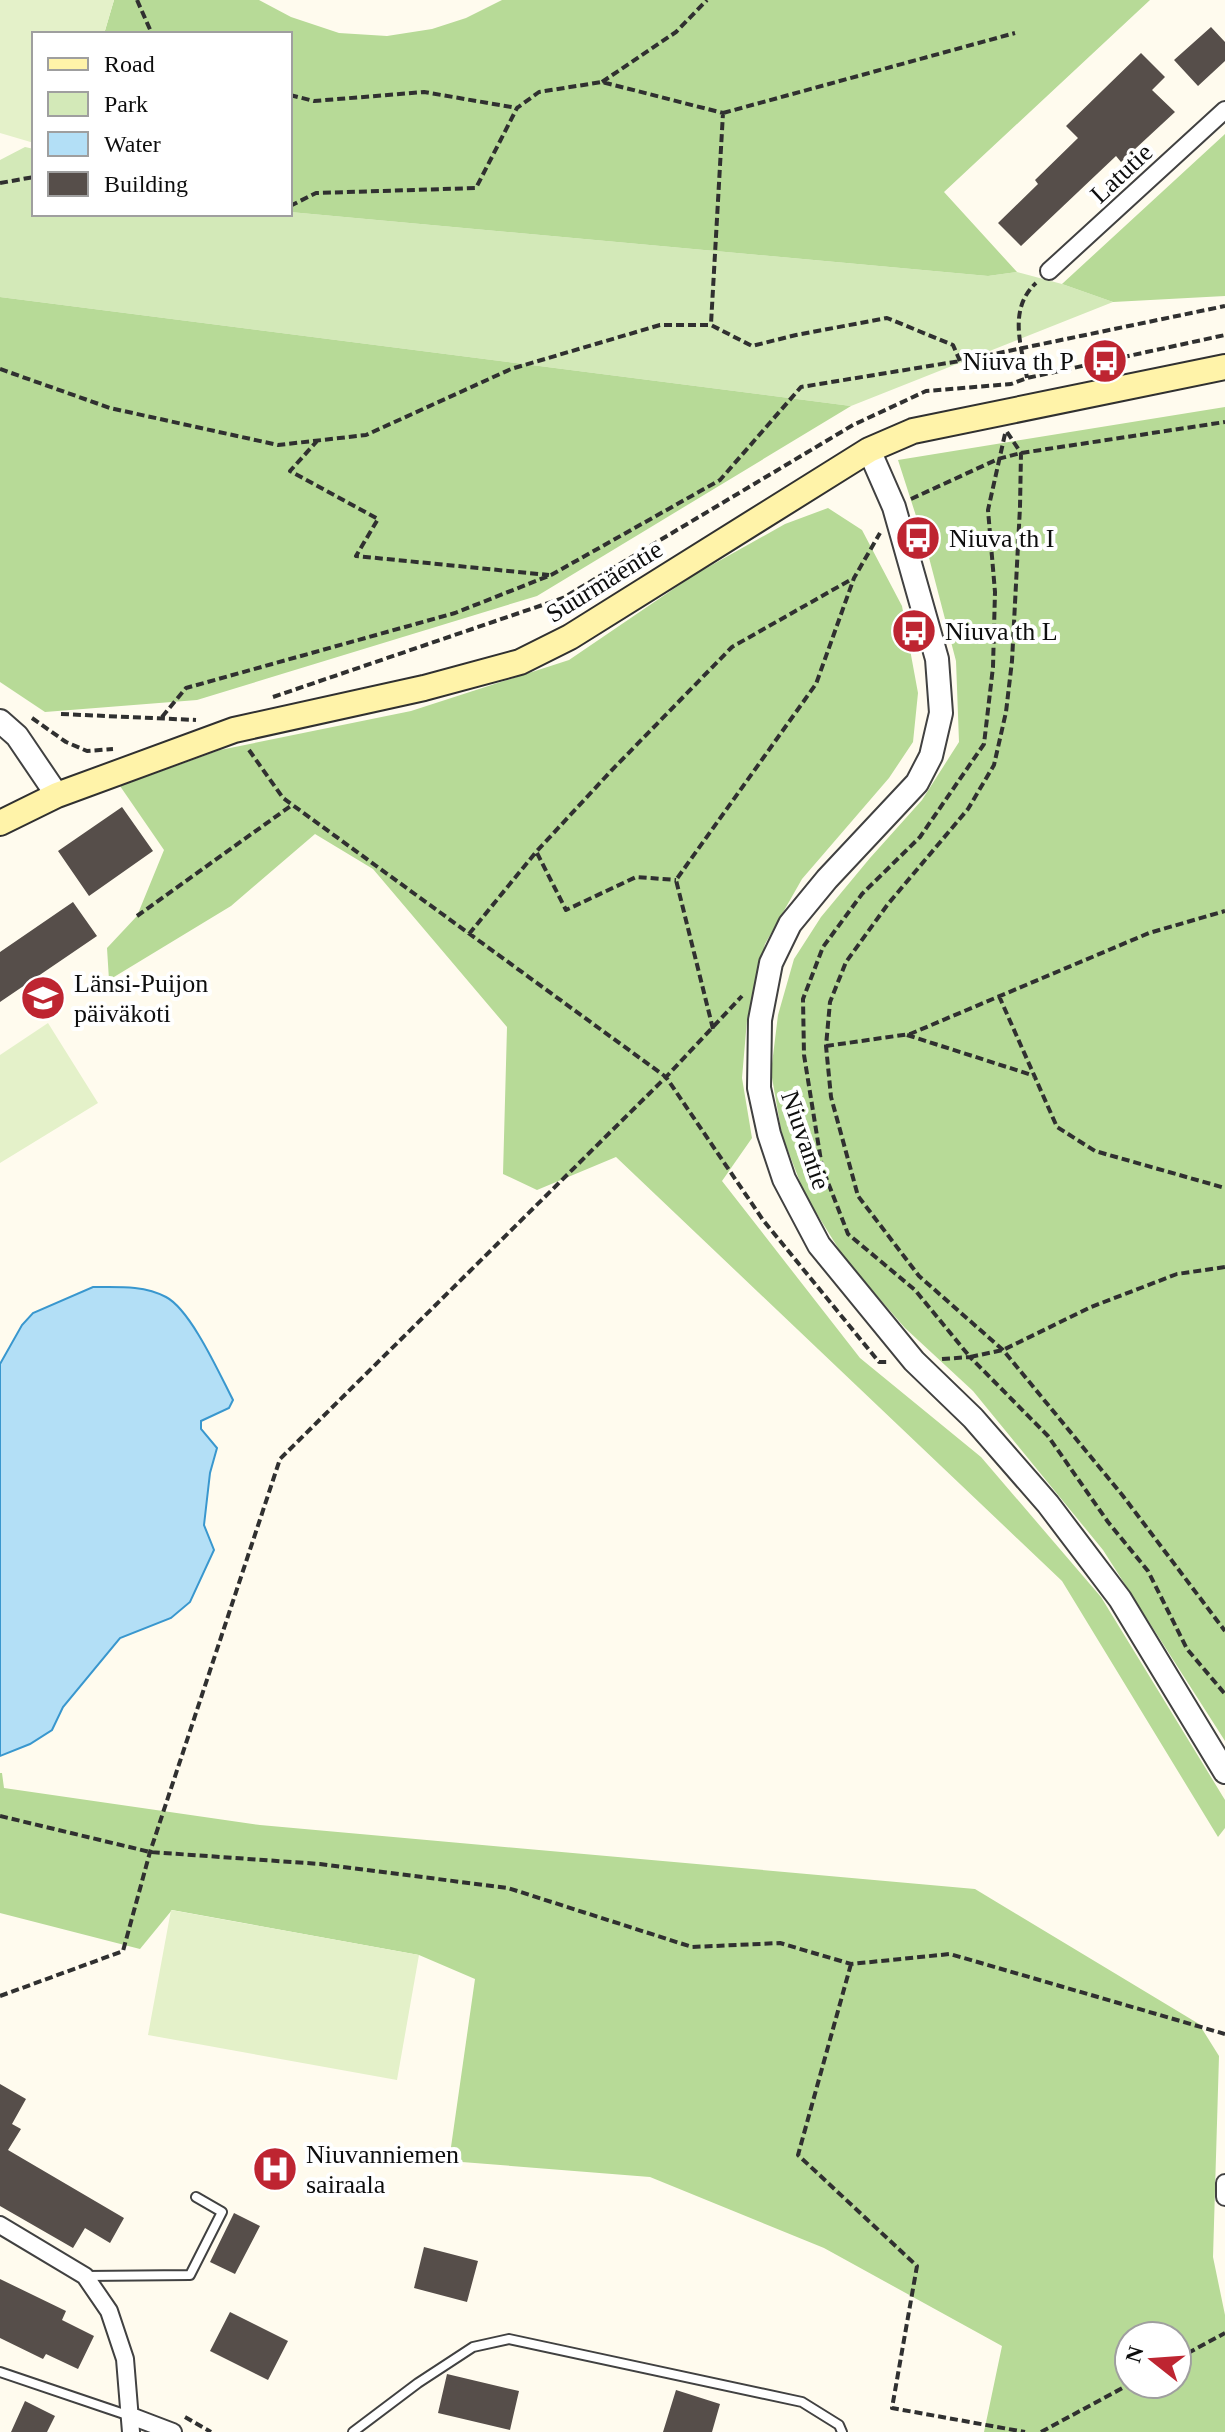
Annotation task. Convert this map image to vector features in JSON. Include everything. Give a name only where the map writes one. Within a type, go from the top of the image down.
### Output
[{"type":"main road","name":"Suurmäentie","points":[[0,823],[57,795],[234,730],[424,688],[520,662],[570,637],[869,450],[913,431],[1225,367]]},
{"type":"street","name":"Latutie","points":[[1049,271],[1225,110]]},
{"type":"street","name":"Niuvantie","points":[[869,450],[894,507],[937,659],[941,713],[931,756],[917,783],[827,879],[790,924],[771,963],[760,1020],[759,1088],[769,1134],[784,1179],[819,1245],[914,1361],[973,1418],[1048,1504],[1120,1599],[1225,1772]]},
{"type":"street","points":[[0,721],[17,736],[57,795]]},
{"type":"street","points":[[1225,2183],[1225,2197]]},
{"type":"street","points":[[0,2225],[85,2276],[109,2311],[125,2359],[131,2424],[173,2432]]},
{"type":"lane","points":[[85,2276],[190,2275],[222,2212],[196,2197]]},
{"type":"lane","points":[[353,2432],[418,2383],[473,2347],[509,2339],[802,2402],[839,2425],[842,2432]]},
{"type":"lane","points":[[0,2372],[131,2424]]},
{"type":"path","points":[[137,0],[151,32]]},
{"type":"path","points":[[602,82],[676,32],[707,0]]},
{"type":"path","points":[[292,205],[316,193],[476,188],[517,108],[539,92],[602,82],[723,113],[1015,33]]},
{"type":"path","points":[[292,96],[314,101],[424,92],[517,108]]},
{"type":"path","points":[[711,325],[723,113]]},
{"type":"path","points":[[0,183],[32,177]]},
{"type":"path","points":[[1027,378],[1017,314],[1025,293],[1049,271]]},
{"type":"path","points":[[162,717],[186,688],[455,613],[551,575],[720,480],[801,387],[960,361],[1225,306]]},
{"type":"path","points":[[0,369],[110,408],[278,445],[366,435],[511,369],[660,325],[711,325],[752,346],[887,318],[953,345],[960,361]]},
{"type":"path","points":[[261,701],[563,598],[853,425],[926,391],[1011,384],[1225,335]]},
{"type":"path","points":[[713,1029],[676,880],[816,684],[854,578],[894,507],[998,459],[1021,453],[1225,422]]},
{"type":"path","points":[[1225,1267],[1177,1274],[1091,1307],[1003,1350],[970,1357],[915,1290],[848,1234],[822,1167],[804,1055],[803,999],[823,947],[862,894],[920,837],[984,744],[993,667],[995,592],[988,510],[1006,430],[1021,453],[1012,661],[1006,712],[994,765],[968,809],[888,904],[846,962],[830,1002],[826,1046],[831,1097],[858,1196],[919,1276],[1003,1350],[1123,1496],[1225,1629]]},
{"type":"path","points":[[318,440],[290,471],[378,519],[356,556],[551,575]]},
{"type":"path","points":[[469,934],[536,852],[732,647],[854,578]]},
{"type":"path","points":[[22,711],[66,742],[87,751],[123,749]]},
{"type":"path","points":[[61,714],[203,720],[189,725]]},
{"type":"path","points":[[234,730],[283,798],[666,1077]]},
{"type":"path","points":[[137,916],[292,805]]},
{"type":"path","points":[[536,852],[566,910],[636,877],[676,880]]},
{"type":"path","points":[[826,1046],[905,1035],[1149,933],[1225,911]]},
{"type":"path","points":[[0,1996],[123,1951],[150,1852],[280,1459],[666,1077],[742,996]]},
{"type":"path","points":[[999,996],[1057,1127],[1095,1151],[1225,1188]]},
{"type":"path","points":[[905,1035],[1035,1076]]},
{"type":"path","points":[[0,1816],[150,1852],[320,1864],[508,1888],[692,1947],[780,1943],[851,1964],[950,1954],[1225,2034]]},
{"type":"path","points":[[851,1964],[798,2155],[917,2266],[892,2408],[1025,2432]]},
{"type":"path","points":[[1193,2350],[1225,2333]]},
{"type":"path","points":[[1041,2432],[1113,2393]]},
{"type":"green space","points":[[0,0],[114,0],[105,32],[32,32],[32,142],[0,133]]},
{"type":"green space","points":[[114,0],[259,0],[291,17],[339,33],[387,36],[432,29],[466,18],[502,0],[1150,0],[944,192],[1017,272],[988,276],[292,212],[292,32],[105,32]]},
{"type":"green space","points":[[1225,134],[1225,296],[1113,302],[1062,284]]},
{"type":"green space","points":[[25,147],[32,149],[32,216],[292,216],[292,212],[988,276],[1017,272],[1113,302],[851,406],[0,297],[0,160]]},
{"type":"green space","points":[[0,297],[851,406],[537,596],[197,700],[45,712],[0,682]]},
{"type":"green space","points":[[1225,407],[1225,1741],[1103,1550],[973,1391],[905,1328],[845,1259],[805,1195],[782,1135],[771,1072],[778,1015],[794,959],[821,917],[922,800],[959,742],[956,661],[927,550],[898,460]]},
{"type":"green space","points":[[828,508],[862,530],[902,606],[918,693],[913,742],[889,778],[802,879],[765,944],[747,1020],[742,1078],[752,1138],[722,1181],[860,1358],[981,1457],[1101,1597],[1225,1800],[1225,1828],[1218,1837],[1062,1581],[616,1157],[537,1190],[503,1174],[507,1027],[373,869],[315,834],[231,906],[109,980],[107,948],[137,916],[164,850],[120,786],[220,750],[411,711],[569,660],[694,575],[785,524]]},
{"type":"green space","points":[[48,1023],[98,1103],[0,1163],[0,1055]]},
{"type":"green space","points":[[0,1773],[4,1788],[260,1825],[975,1889],[1199,2024],[1219,2056],[1213,2257],[1225,2315],[1225,2432],[984,2432],[1002,2346],[824,2248],[650,2177],[449,2161],[475,1979],[419,1955],[172,1910],[140,1949],[0,1913]]},
{"type":"green space","points":[[171,1910],[419,1955],[397,2080],[148,2035]]},
{"type":"water","points":[[93,1287],[149,1290],[176,1304],[204,1344],[233,1400],[229,1408],[201,1421],[201,1429],[217,1448],[210,1473],[204,1525],[214,1550],[190,1602],[171,1618],[120,1638],[63,1707],[52,1730],[30,1744],[0,1756],[0,1364],[22,1325],[33,1313]]},
{"type":"building","points":[[1211,27],[1225,42],[1225,61],[1198,86],[1174,60]]},
{"type":"building","points":[[1141,53],[1165,77],[1152,90],[1175,112],[1121,162],[1116,156],[1021,246],[998,223],[1038,184],[1035,180],[1078,138],[1066,126]]},
{"type":"building","points":[[122,807],[153,851],[89,896],[58,851]]},
{"type":"building","points":[[73,902],[97,936],[0,1002],[0,952]]},
{"type":"building","points":[[0,2084],[26,2099],[12,2124],[21,2129],[8,2150],[124,2218],[110,2243],[85,2228],[73,2248],[0,2206]]},
{"type":"building","points":[[234,2213],[260,2226],[235,2274],[210,2262]]},
{"type":"building","points":[[424,2247],[478,2261],[467,2302],[414,2288]]},
{"type":"building","points":[[0,2279],[66,2311],[62,2320],[94,2336],[78,2369],[46,2354],[43,2359],[0,2338]]},
{"type":"building","points":[[230,2312],[288,2341],[268,2380],[210,2351]]},
{"type":"building","points":[[447,2374],[519,2391],[510,2430],[438,2413]]},
{"type":"building","points":[[676,2390],[720,2404],[712,2432],[663,2432]]},
{"type":"building","points":[[25,2401],[55,2416],[47,2432],[11,2432]]},
{"type":"place","name":"Niuva th P","points":[[1105,361]]},
{"type":"place","name":"Niuva th I","points":[[918,538]]},
{"type":"place","name":"Niuva th L","points":[[914,631]]},
{"type":"place","name":"Länsi-Puijon päiväkoti","points":[[43,998]]},
{"type":"place","name":"Niuvanniemen sairaala","points":[[275,2169]]}]
